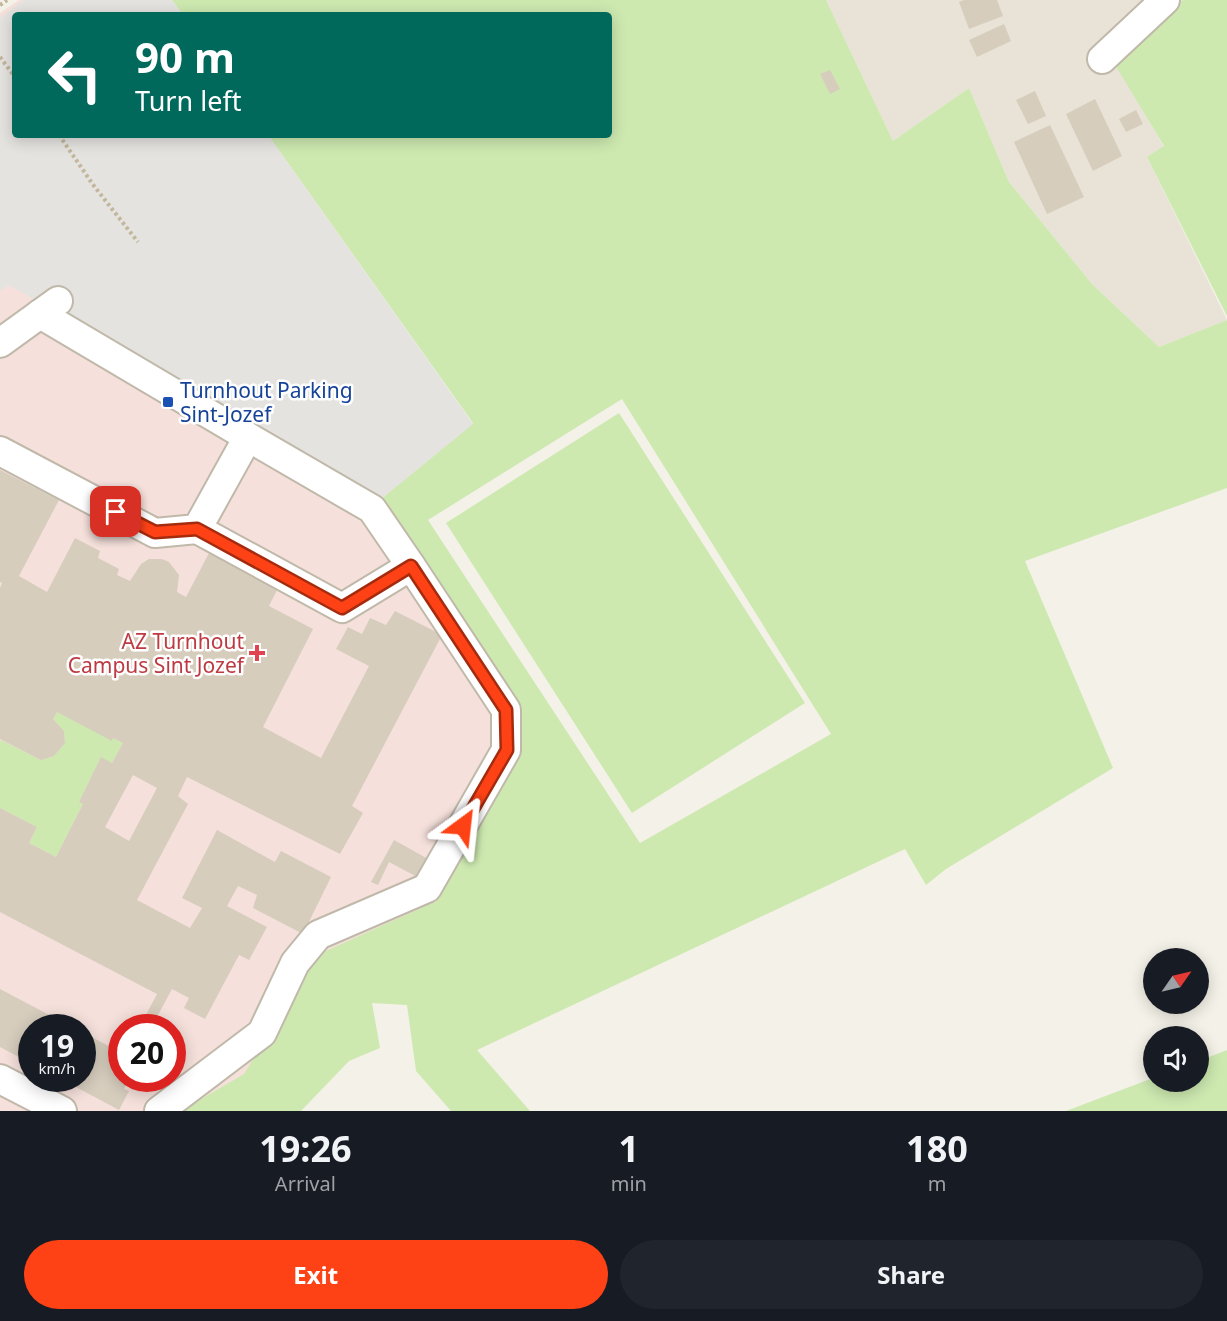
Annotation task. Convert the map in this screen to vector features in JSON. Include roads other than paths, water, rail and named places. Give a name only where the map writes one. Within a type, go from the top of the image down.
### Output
[{"type":"lane","points":[[1102,59],[1165,0]]},
{"type":"lane","points":[[0,343],[49,308],[253,440],[372,509],[506,710],[507,750],[426,888],[318,935],[295,963],[262,1033],[159,1111]]},
{"type":"lane","points":[[253,440],[306,453],[339,473]]},
{"type":"lane","points":[[197,529],[253,440]]},
{"type":"lane","points":[[0,451],[155,532],[197,529],[342,608],[411,566]]},
{"type":"lane","points":[[0,1079],[62,1111]]},
{"type":"place","name":"Turnhout Parking Sint-Jozef","points":[[168,402]]},
{"type":"place","name":"AZ Turnhout Campus Sint Jozef","points":[[257,653]]}]
